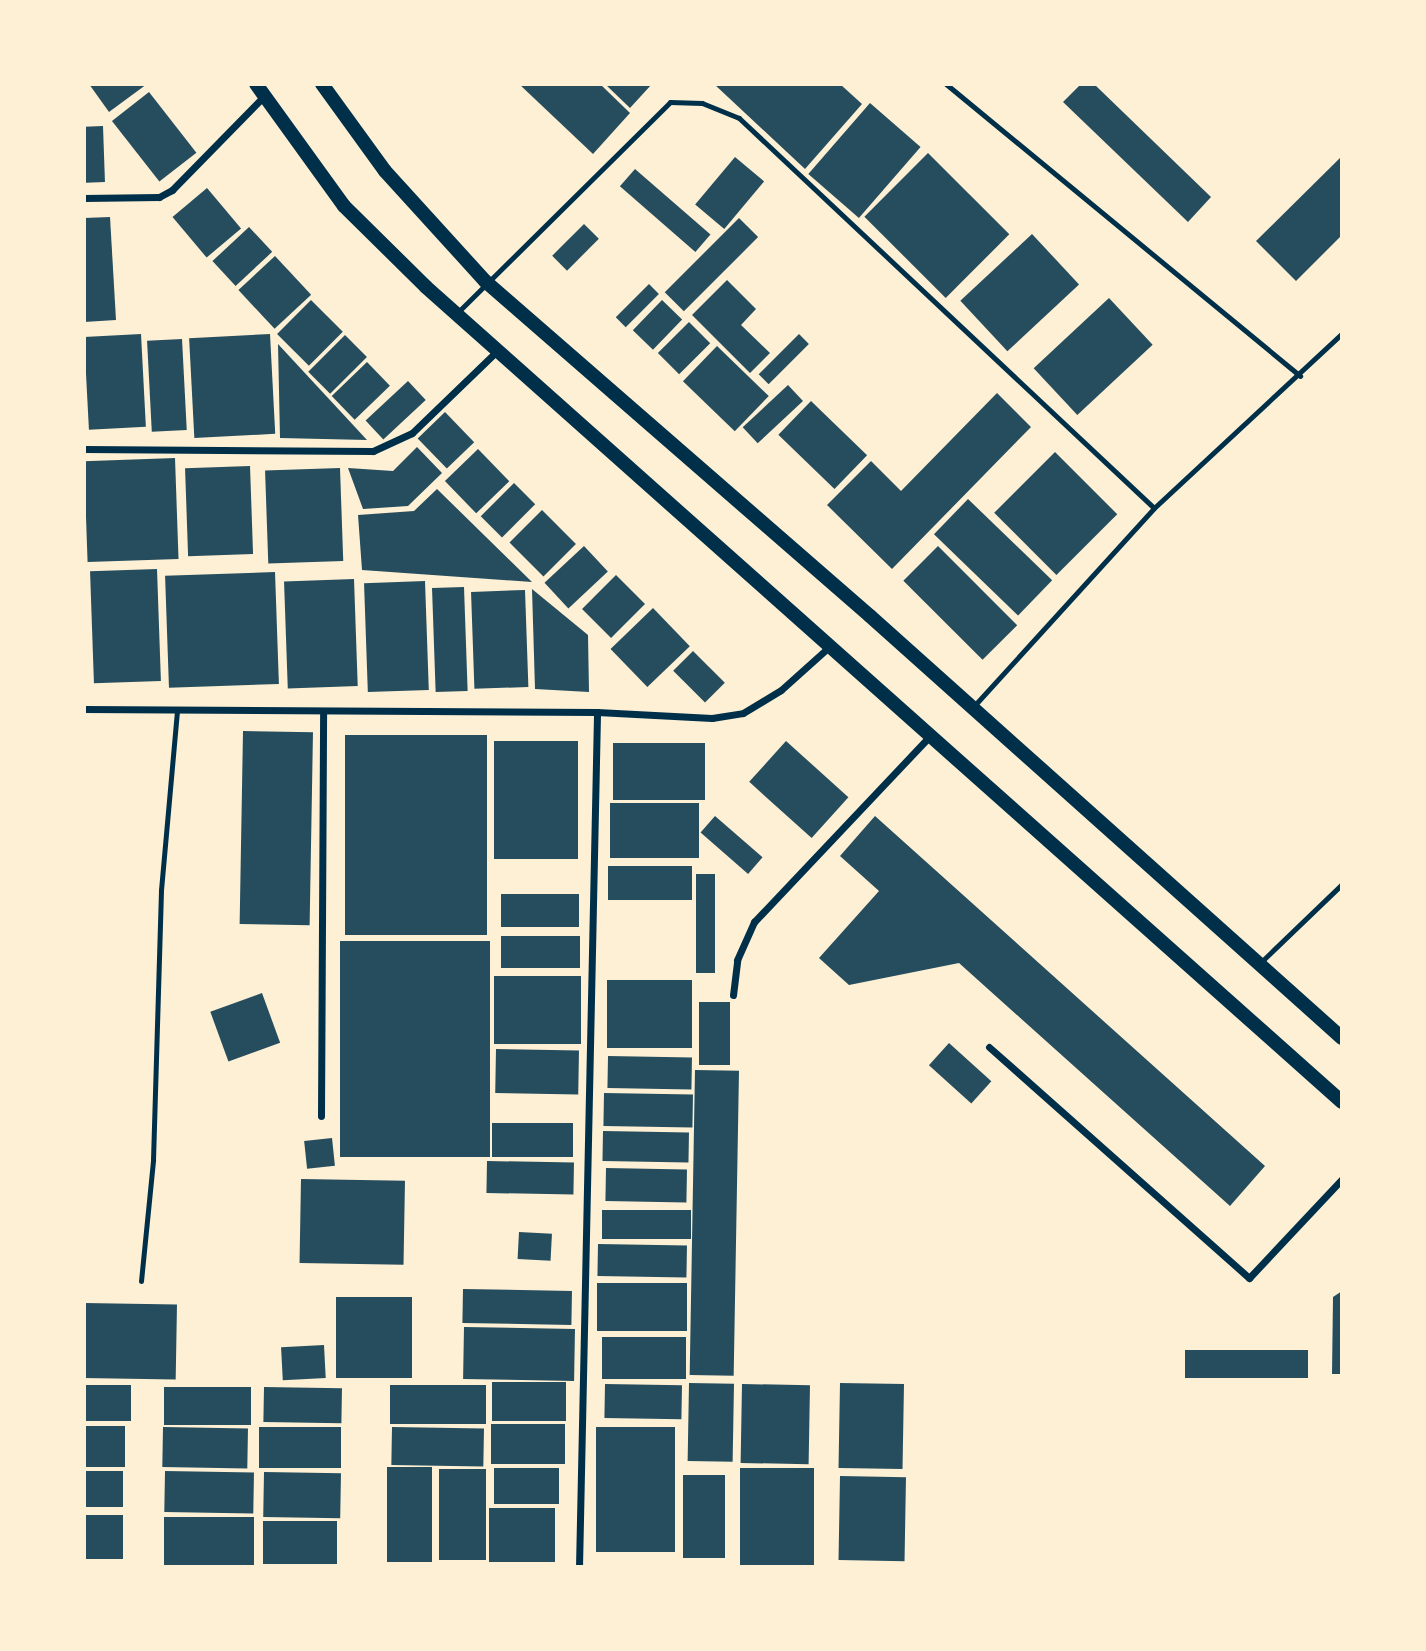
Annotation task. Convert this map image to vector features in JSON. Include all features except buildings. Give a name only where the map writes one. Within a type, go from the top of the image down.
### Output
[{"type":"main road","points":[[322,84],[385,171],[485,281],[1342,1038]]},
{"type":"main road","points":[[260,90],[344,206],[495,352],[1342,1102]]},
{"type":"street","points":[[84,198],[159,197],[172,190],[260,90]]},
{"type":"street","points":[[84,449],[373,451],[412,433],[495,352]]},
{"type":"street","points":[[84,709],[323,713],[597,712],[712,718],[743,713],[781,690],[830,646]]},
{"type":"street","points":[[579,1567],[597,712]]},
{"type":"street","points":[[321,1116],[323,713]]},
{"type":"street","points":[[733,995],[737,960],[754,922],[930,736]]},
{"type":"street","points":[[989,1047],[1249,1278],[1342,1179]]},
{"type":"lane","points":[[946,84],[1300,376]]},
{"type":"lane","points":[[455,314],[485,281],[670,103],[702,103],[739,118],[1154,508]]},
{"type":"lane","points":[[970,709],[1154,508],[1300,376],[1342,333]]},
{"type":"lane","points":[[141,1281],[153,1160],[160,890],[177,710]]},
{"type":"lane","points":[[1259,964],[1342,884]]}]
